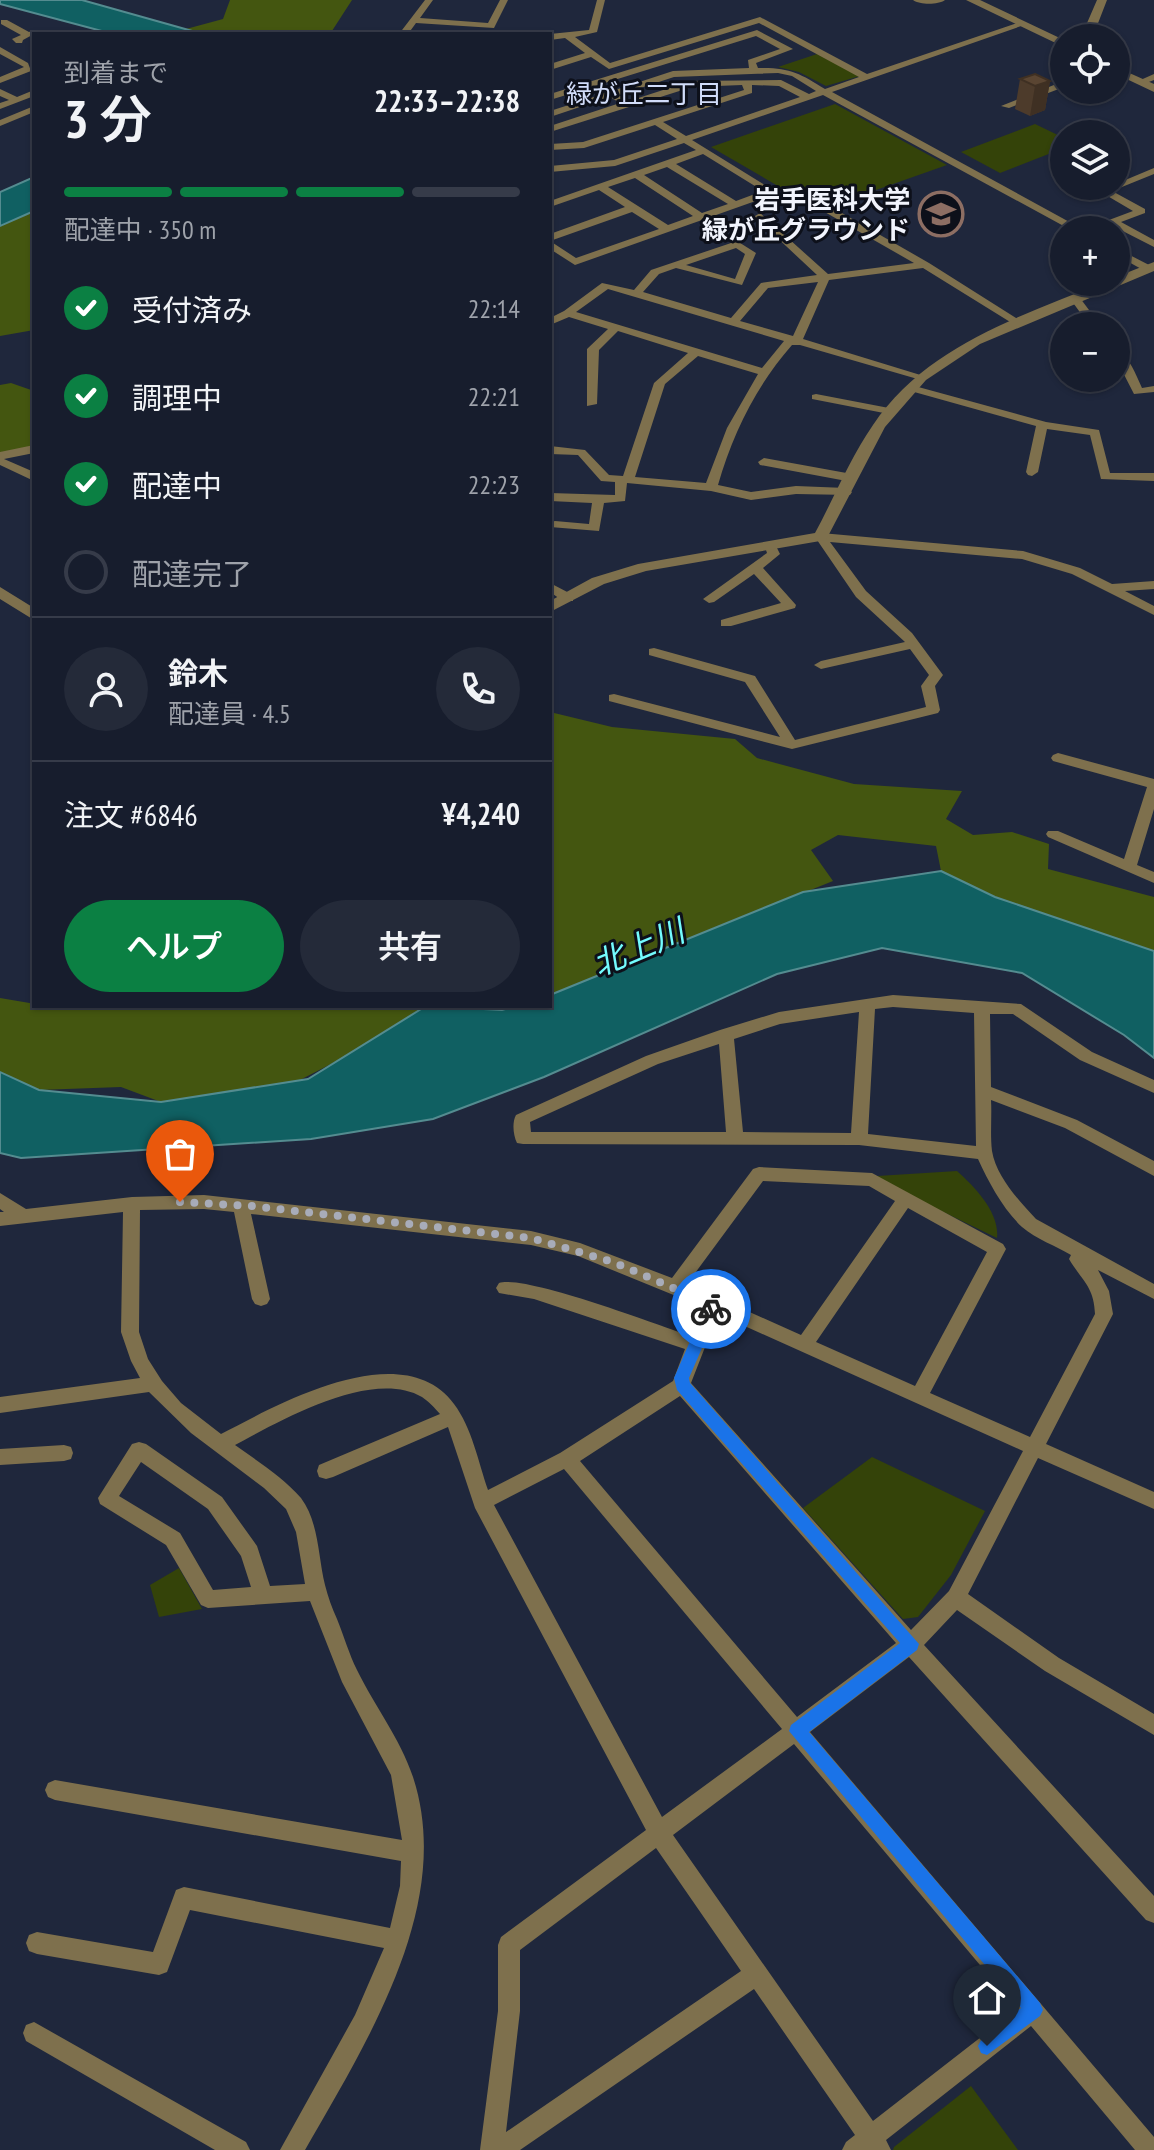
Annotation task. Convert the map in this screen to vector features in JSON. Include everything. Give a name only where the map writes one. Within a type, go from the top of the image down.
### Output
[{"type":"street","points":[[405,32],[429,0]]},
{"type":"street","points":[[416,20],[491,26],[504,0]]},
{"type":"street","points":[[552,37],[593,32],[601,0]]},
{"type":"street","points":[[917,0],[941,0]]},
{"type":"street","points":[[971,0],[1050,37]]},
{"type":"street","points":[[1092,24],[1102,0]]},
{"type":"street","points":[[565,34],[609,66],[760,20],[867,78]]},
{"type":"street","points":[[4,22],[23,38],[32,36]]},
{"type":"street","points":[[552,169],[615,163],[1023,24]]},
{"type":"street","points":[[552,96],[757,33],[788,49],[751,62],[754,70]]},
{"type":"street","points":[[0,50],[30,68]]},
{"type":"street","points":[[552,66],[592,54]]},
{"type":"street","points":[[0,80],[30,68]]},
{"type":"street","points":[[552,113],[673,74],[778,70],[795,74],[1053,216]]},
{"type":"street","points":[[1130,77],[1154,89]]},
{"type":"street","points":[[1141,82],[1154,77]]},
{"type":"street","points":[[552,128],[691,84],[771,81],[808,97]]},
{"type":"street","points":[[552,147],[584,145],[749,91],[746,82]]},
{"type":"street","points":[[592,84],[628,104]]},
{"type":"street","points":[[1006,106],[1050,89]]},
{"type":"street","points":[[0,92],[17,100]]},
{"type":"street","points":[[0,106],[32,94]]},
{"type":"street","points":[[0,123],[32,110]]},
{"type":"street","points":[[655,121],[785,202],[803,195],[1019,323]]},
{"type":"street","points":[[552,203],[703,151]]},
{"type":"street","points":[[668,163],[736,205]]},
{"type":"street","points":[[1141,211],[1104,191],[1154,171]]},
{"type":"street","points":[[636,174],[701,217]]},
{"type":"street","points":[[600,187],[666,229]]},
{"type":"street","points":[[552,245],[575,262],[771,192]]},
{"type":"street","points":[[1153,242],[1113,222],[1154,205]]},
{"type":"street","points":[[552,237],[633,208]]},
{"type":"street","points":[[760,216],[825,277]]},
{"type":"street","points":[[636,294],[655,272],[737,244],[751,253],[738,283],[679,266]]},
{"type":"street","points":[[1130,258],[1151,268]]},
{"type":"street","points":[[732,323],[765,285],[925,265]]},
{"type":"street","points":[[821,537],[889,411],[916,382],[975,341],[1151,268]]},
{"type":"street","points":[[711,487],[719,457],[764,372],[793,342],[825,277]]},
{"type":"street","points":[[552,321],[606,285],[793,342],[1042,424],[1095,432],[1105,476],[1154,477]]},
{"type":"street","points":[[1076,300],[1085,312]]},
{"type":"street","points":[[568,313],[764,372]]},
{"type":"street","points":[[591,404],[593,349],[616,327]]},
{"type":"street","points":[[552,497],[621,498],[660,383],[697,351]]},
{"type":"street","points":[[1130,374],[1138,392],[1154,389]]},
{"type":"street","points":[[816,397],[889,411]]},
{"type":"street","points":[[1032,472],[1042,424]]},
{"type":"street","points":[[0,458],[32,450]]},
{"type":"street","points":[[552,450],[581,452],[605,478],[711,487],[751,496],[849,485]]},
{"type":"street","points":[[0,458],[32,476]]},
{"type":"street","points":[[764,462],[849,485]]},
{"type":"street","points":[[555,525],[595,528],[598,500]]},
{"type":"street","points":[[614,698],[792,745],[933,710],[928,686],[936,675],[913,644],[861,594],[821,537]]},
{"type":"street","points":[[552,606],[598,581],[644,567],[821,537],[1023,555],[1076,571],[1154,611]]},
{"type":"street","points":[[709,599],[774,554],[771,547]]},
{"type":"street","points":[[726,623],[790,605],[755,567]]},
{"type":"street","points":[[1109,588],[1154,585]]},
{"type":"street","points":[[552,588],[568,598]]},
{"type":"street","points":[[0,592],[32,614]]},
{"type":"street","points":[[821,665],[913,644]]},
{"type":"street","points":[[654,652],[750,679],[792,745]]},
{"type":"street","points":[[1058,758],[1154,785],[1129,868]]},
{"type":"street","points":[[1053,834],[1154,878]]},
{"type":"street","points":[[984,1153],[859,1139],[523,1138],[522,1119],[652,1060],[726,1034],[779,1018],[893,1001],[1016,1008],[1086,1056],[1154,1087]]},
{"type":"street","points":[[859,1139],[867,1005]]},
{"type":"street","points":[[982,1008],[984,1153],[994,1176],[1030,1224],[1154,1292]]},
{"type":"street","points":[[726,1034],[735,1138]]},
{"type":"street","points":[[983,1091],[1038,1108],[1102,1137],[1154,1169]]},
{"type":"street","points":[[675,1287],[759,1174],[872,1180],[997,1249],[919,1396]]},
{"type":"street","points":[[805,1344],[905,1199]]},
{"type":"street","points":[[0,1200],[23,1216]]},
{"type":"street","points":[[0,1219],[132,1204],[204,1202],[531,1238],[580,1250],[675,1287],[1154,1501]]},
{"type":"street","points":[[132,1204],[130,1332],[134,1350],[152,1384],[175,1411],[277,1487],[299,1510],[317,1592],[351,1680],[375,1717],[405,1787],[413,1834],[409,1891],[398,1940],[382,1985],[292,2150]]},
{"type":"street","points":[[241,1205],[261,1299]]},
{"type":"street","points":[[492,2150],[509,2011],[509,1945],[911,1644],[956,1597],[1104,1314],[1104,1299],[1089,1269],[1052,1238]]},
{"type":"street","points":[[505,1288],[534,1292],[696,1345]]},
{"type":"street","points":[[713,1305],[682,1378],[682,1385],[1154,1912]]},
{"type":"street","points":[[221,1443],[296,1404],[332,1390],[384,1382],[411,1385],[429,1392],[458,1427],[482,1502],[659,1833],[868,2146],[1034,2010]]},
{"type":"street","points":[[0,1405],[152,1384]]},
{"type":"street","points":[[482,1502],[567,1459],[682,1385]]},
{"type":"street","points":[[326,1471],[452,1417]]},
{"type":"street","points":[[263,1596],[250,1552],[215,1503],[139,1450],[107,1498],[173,1539],[208,1599],[263,1596],[317,1592]]},
{"type":"street","points":[[0,1457],[64,1453]]},
{"type":"street","points":[[567,1459],[1150,2150]]},
{"type":"street","points":[[956,1597],[1002,1633],[1065,1675],[1154,1725]]},
{"type":"street","points":[[55,1790],[412,1852]]},
{"type":"street","points":[[37,1943],[159,1964],[184,1898],[398,1940]]},
{"type":"street","points":[[500,2150],[756,1974]]},
{"type":"street","points":[[34,2033],[238,2150]]},
{"type":"shaded area","points":[[0,0],[82,0],[196,32],[105,32],[0,4]]},
{"type":"shaded area","points":[[817,54],[860,76],[826,86],[799,72],[778,67]]},
{"type":"shaded area","points":[[835,104],[947,165],[842,202],[828,204],[801,190],[790,193],[711,147]]},
{"type":"shaded area","points":[[1035,124],[1050,131],[1050,153],[1000,173],[961,152]]},
{"type":"shaded area","points":[[32,178],[32,212],[0,226],[0,192]]},
{"type":"shaded area","points":[[941,871],[995,897],[1154,951],[1154,1058],[1124,1035],[1022,973],[882,948],[777,974],[544,1077],[433,1119],[311,1139],[21,1158],[0,1153],[0,1072],[39,1090],[161,1102],[308,1079],[423,1008],[552,1008],[552,994],[803,892]]},
{"type":"shaded area","points":[[957,1171],[990,1210],[995,1219],[997,1238],[898,1190],[877,1176]]},
{"type":"shaded area","points":[[872,1457],[985,1511],[951,1575],[918,1617],[903,1619],[803,1508]]},
{"type":"shaded area","points":[[179,1568],[202,1609],[159,1617],[150,1585]]},
{"type":"shaded area","points":[[971,2086],[1018,2150],[893,2150],[894,2147]]},
{"type":"green space","points":[[230,0],[352,0],[331,32],[197,32],[186,29],[223,19]]},
{"type":"green space","points":[[32,212],[32,330],[0,336],[0,226]]},
{"type":"green space","points":[[11,383],[32,390],[32,448],[0,455],[0,385]]},
{"type":"green space","points":[[552,712],[612,727],[735,739],[757,758],[854,784],[962,791],[946,819],[973,835],[1012,832],[1049,844],[1048,869],[1154,897],[1154,951],[995,897],[941,871],[936,846],[838,835],[811,850],[833,881],[552,994]]},
{"type":"green space","points":[[0,998],[32,1003],[32,1008],[71,1010],[423,1008],[356,1051],[300,1080],[161,1102],[121,1087],[39,1090],[0,1072]]},
{"type":"building","points":[[1035,74],[1050,81],[1035,86],[1020,79]]},
{"type":"way so far","points":[[180,1202],[252,1206],[531,1238],[580,1250],[664,1282],[713,1305],[711,1309]]},
{"type":"place","name":"岩手医科大学 緑が丘グラウンド","points":[[941,214]]},
{"type":"district","name":"緑が丘二丁目","points":[[644,93]]},
{"type":"route","points":[[711,1309],[682,1378],[682,1385],[911,1644],[797,1731],[1034,2010],[987,2046]]},
{"type":"water label","name":"北上川","points":[[638,947]]}]
